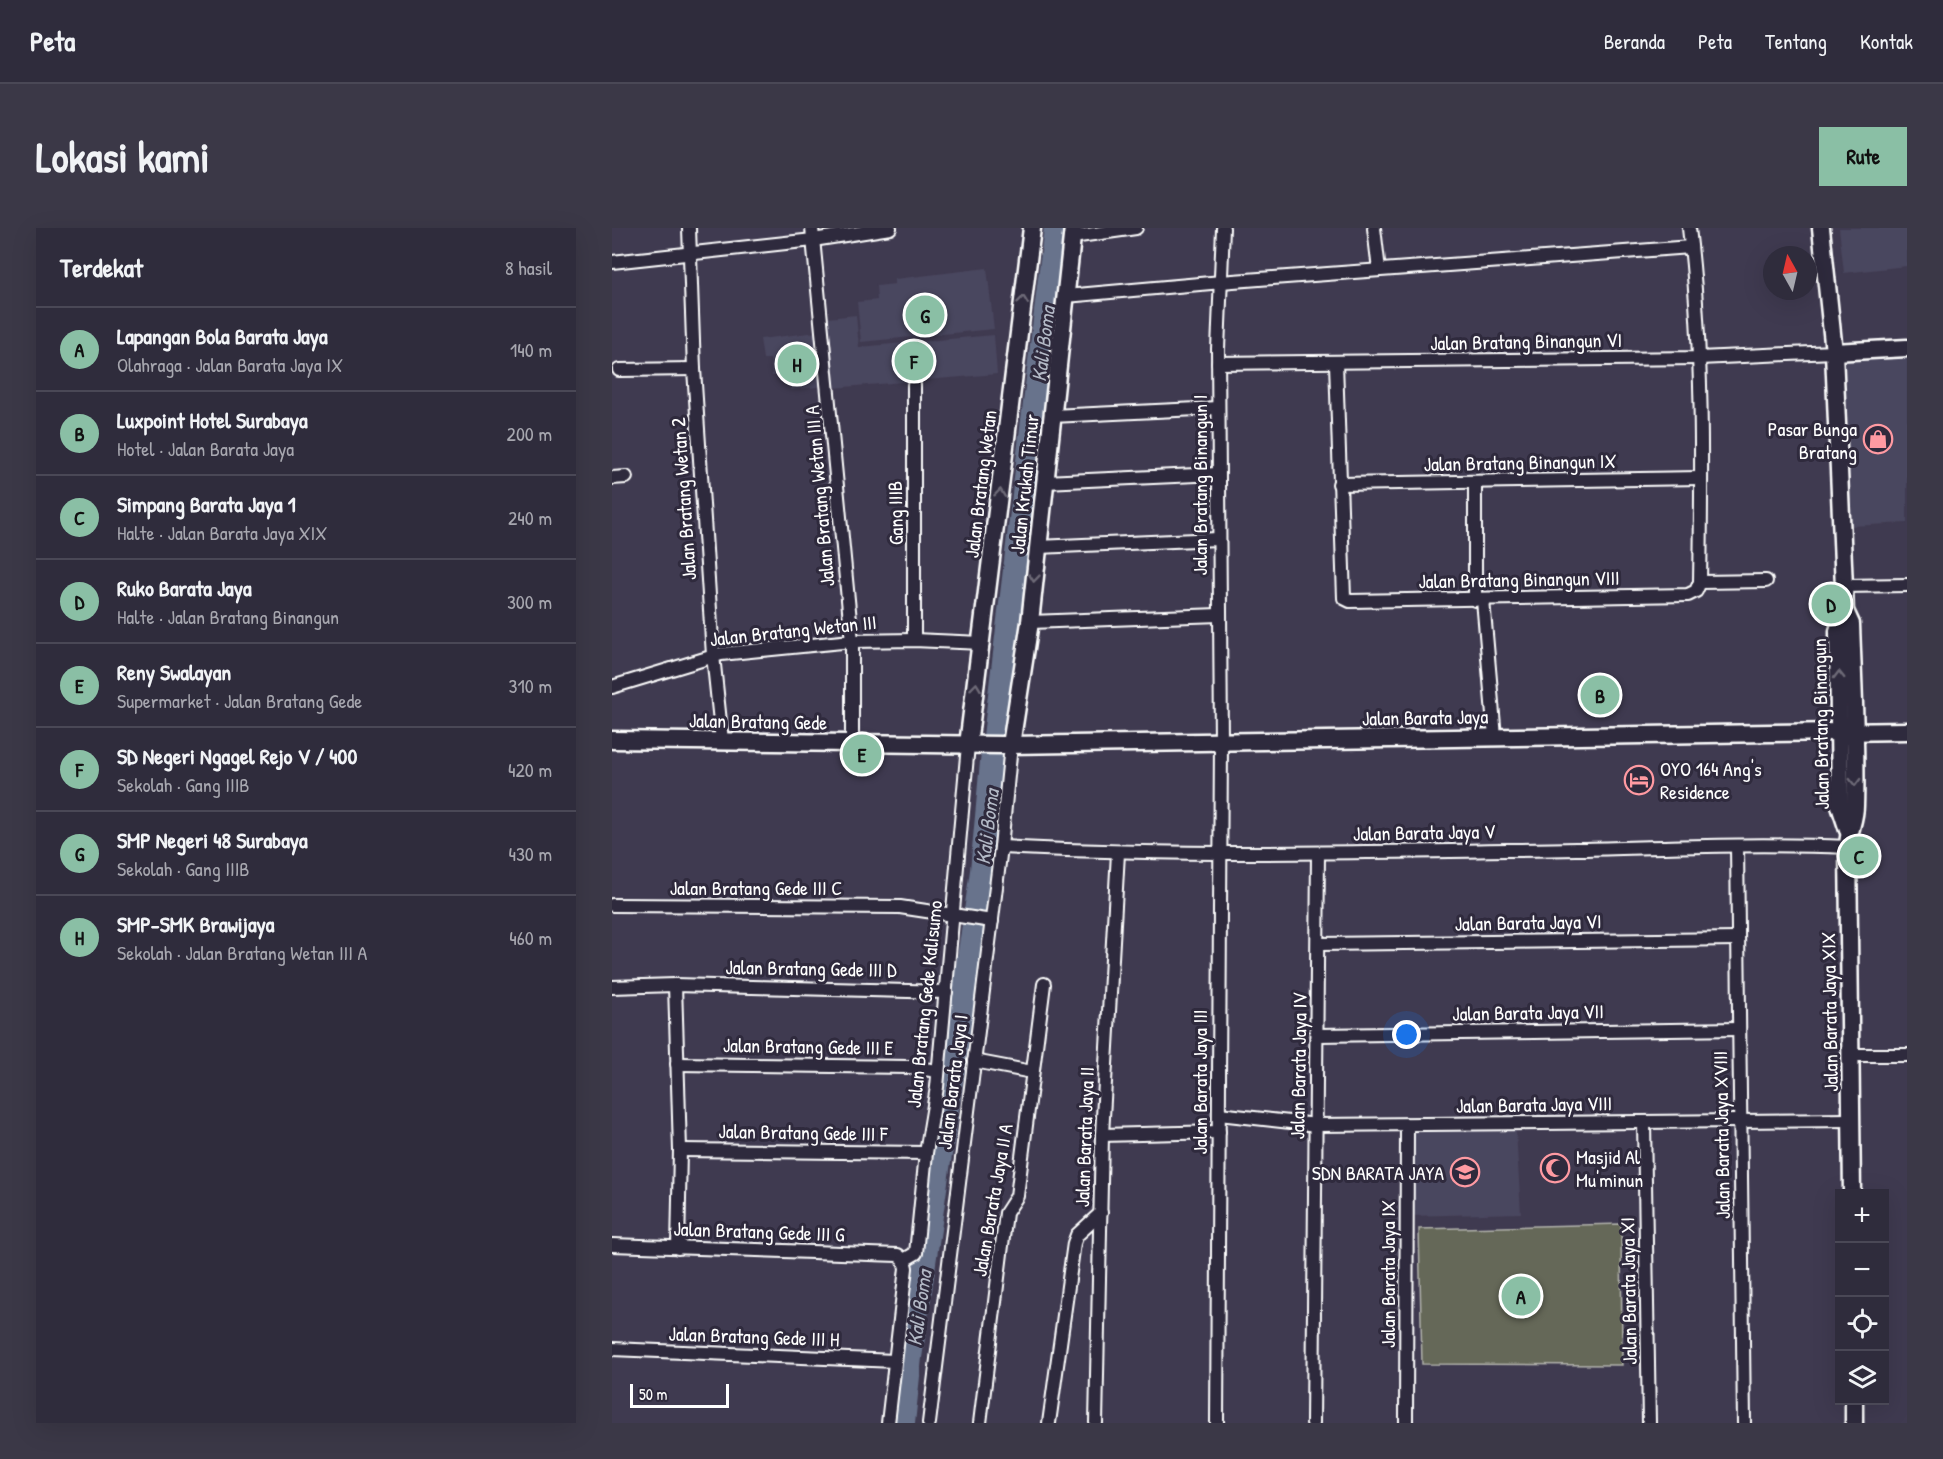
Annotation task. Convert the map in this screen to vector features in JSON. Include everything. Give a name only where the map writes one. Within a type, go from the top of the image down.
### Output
[{"type":"street","name":"Jalan Bratang Wetan 2","points":[[689,228],[688,254],[694,369],[713,655],[722,741]]},
{"type":"street","points":[[612,262],[688,254],[812,234],[888,228]]},
{"type":"street","name":"Jalan Bratang Wetan","points":[[971,745],[1032,228]]},
{"type":"street","points":[[1073,232],[1136,228]]},
{"type":"street","name":"Jalan Bratang Binangun I","points":[[1221,741],[1218,363],[1223,228]]},
{"type":"street","points":[[1374,228],[1379,270]]},
{"type":"street","points":[[1689,228],[1699,358],[1700,582],[1766,581]]},
{"type":"street","name":"Jalan Bratang Binangun","points":[[1821,228],[1834,352],[1843,586],[1845,611],[1851,624],[1847,733],[1840,806],[1848,838]]},
{"type":"street","name":"Jalan Krukah Timur","points":[[1006,745],[1030,622],[1073,232]]},
{"type":"street","name":"Jalan Bratang Wetan III A","points":[[812,234],[835,443],[852,641],[852,744]]},
{"type":"street","points":[[1066,296],[1220,282],[1691,247]]},
{"type":"street","points":[[1834,352],[1907,348]]},
{"type":"street","name":"Jalan Bratang Binangun VI","points":[[1218,363],[1699,358],[1834,352]]},
{"type":"street","name":"Jalan Bratang Binangun VIII","points":[[1336,363],[1344,598],[1350,602],[1688,595],[1696,591],[1700,582]]},
{"type":"street","points":[[619,370],[694,369]]},
{"type":"street","name":"Gang IIIB","points":[[914,385],[914,640]]},
{"type":"street","points":[[1052,416],[1218,408]]},
{"type":"street","points":[[1045,482],[1218,474]]},
{"type":"street","points":[[612,478],[626,477]]},
{"type":"street","name":"Jalan Bratang Binangun IX","points":[[1339,484],[1701,478]]},
{"type":"street","points":[[1475,482],[1479,600],[1495,737]]},
{"type":"street","points":[[1038,547],[1218,539]]},
{"type":"street","points":[[1843,586],[1907,585]]},
{"type":"street","points":[[1030,622],[1219,615]]},
{"type":"street","name":"Jalan Bratang Wetan III","points":[[612,687],[713,655],[852,641],[914,640],[982,643]]},
{"type":"street","name":"Jalan Barata Jaya","points":[[1006,745],[1907,731]]},
{"type":"street","name":"Jalan Bratang Gede","points":[[612,740],[1006,745]]},
{"type":"street","name":"Jalan Barata Jaya III","points":[[1217,1423],[1221,741]]},
{"type":"street","name":"Jalan Bratang Gede Kalisumo","points":[[904,1260],[916,1253],[946,992],[958,915],[971,745]]},
{"type":"street","name":"Jalan Barata Jaya I","points":[[929,1423],[974,1061],[987,920],[1001,847],[1006,745]]},
{"type":"street","name":"Jalan Barata Jaya V","points":[[1001,847],[1118,853],[1318,853],[1737,846],[1848,838]]},
{"type":"street","name":"Jalan Barata Jaya XIX","points":[[1848,838],[1852,1189]]},
{"type":"street","name":"Jalan Barata Jaya XVIII","points":[[1737,846],[1744,1423]]},
{"type":"street","name":"Jalan Barata Jaya II","points":[[1096,1423],[1102,1135],[1118,853]]},
{"type":"street","name":"Jalan Barata Jaya IV","points":[[1313,1423],[1318,853]]},
{"type":"street","name":"Jalan Bratang Gede III C","points":[[612,905],[900,907],[987,920]]},
{"type":"street","name":"Jalan Barata Jaya VI","points":[[1319,944],[1738,939]]},
{"type":"street","name":"Jalan Barata Jaya II A","points":[[981,1423],[1005,1213],[1017,1196],[1044,984]]},
{"type":"street","points":[[675,985],[680,1150],[678,1248]]},
{"type":"street","name":"Jalan Bratang Gede III D","points":[[612,987],[675,985],[946,992]]},
{"type":"street","name":"Jalan Barata Jaya VII","points":[[1318,1035],[1739,1029]]},
{"type":"street","points":[[1852,1054],[1907,1054]]},
{"type":"street","points":[[974,1061],[1032,1072]]},
{"type":"street","name":"Jalan Bratang Gede III E","points":[[677,1064],[910,1066],[938,1071]]},
{"type":"street","name":"Jalan Barata Jaya VIII","points":[[1219,1114],[1317,1125],[1851,1120]]},
{"type":"street","name":"Jalan Barata Jaya XI","points":[[1644,1122],[1649,1423]]},
{"type":"street","name":"Jalan Barata Jaya IX","points":[[1406,1423],[1407,1125]]},
{"type":"street","points":[[1102,1135],[1219,1131]]},
{"type":"street","name":"Jalan Bratang Gede III F","points":[[680,1150],[926,1153]]},
{"type":"street","points":[[1049,1423],[1074,1243],[1077,1235],[1101,1213]]},
{"type":"street","name":"Jalan Bratang Gede III G","points":[[612,1245],[898,1255],[904,1260]]},
{"type":"street","points":[[888,1423],[906,1269],[904,1260]]},
{"type":"street","name":"Jalan Bratang Gede III H","points":[[612,1349],[895,1362]]},
{"type":"street","points":[[1854,1405],[1854,1423]]},
{"type":"shaded area","points":[[1839,228],[1907,228],[1907,266],[1844,273]]},
{"type":"shaded area","points":[[987,268],[994,329],[861,342],[857,302],[877,300],[876,286],[895,284],[895,279]]},
{"type":"shaded area","points":[[856,315],[859,347],[994,335],[997,374],[833,388],[827,318]]},
{"type":"shaded area","points":[[817,332],[825,386],[791,390],[789,375],[772,376],[770,359],[763,359],[760,339]]},
{"type":"shaded area","name":"Pasar Bunga Bratang","points":[[1907,351],[1907,523],[1852,526],[1845,354]]},
{"type":"shaded area","name":"SDN BARATA JAYA","points":[[1411,1131],[1516,1131],[1521,1213],[1411,1216]]},
{"type":"green space","points":[[1621,1224],[1622,1365],[1422,1364],[1419,1229]]},
{"type":"waterway","name":"Kali Boma","points":[[903,1423],[910,1357],[982,871],[992,762],[1056,228]]},
{"type":"place","name":"SMP Negeri 48 Surabaya","points":[[925,315]]},
{"type":"place","name":"SD Negeri Ngagel Rejo V / 400","points":[[914,361]]},
{"type":"place","name":"SMP-SMK Brawijaya","points":[[797,364]]},
{"type":"place","name":"Pasar Bunga Bratang","points":[[1878,439]]},
{"type":"place","name":"Ruko Barata Jaya","points":[[1831,604]]},
{"type":"place","name":"Luxpoint Hotel Surabaya","points":[[1600,695]]},
{"type":"place","name":"Reny Swalayan","points":[[862,754]]},
{"type":"place","name":"OYO 164 Ang's Residence","points":[[1639,780]]},
{"type":"place","name":"Simpang Barata Jaya 1","points":[[1859,856]]},
{"type":"place","name":"Masjid Al Mu'minun","points":[[1555,1168]]},
{"type":"place","name":"SDN BARATA JAYA","points":[[1465,1172]]},
{"type":"place","name":"Lapangan Bola Barata Jaya","points":[[1521,1296]]}]
